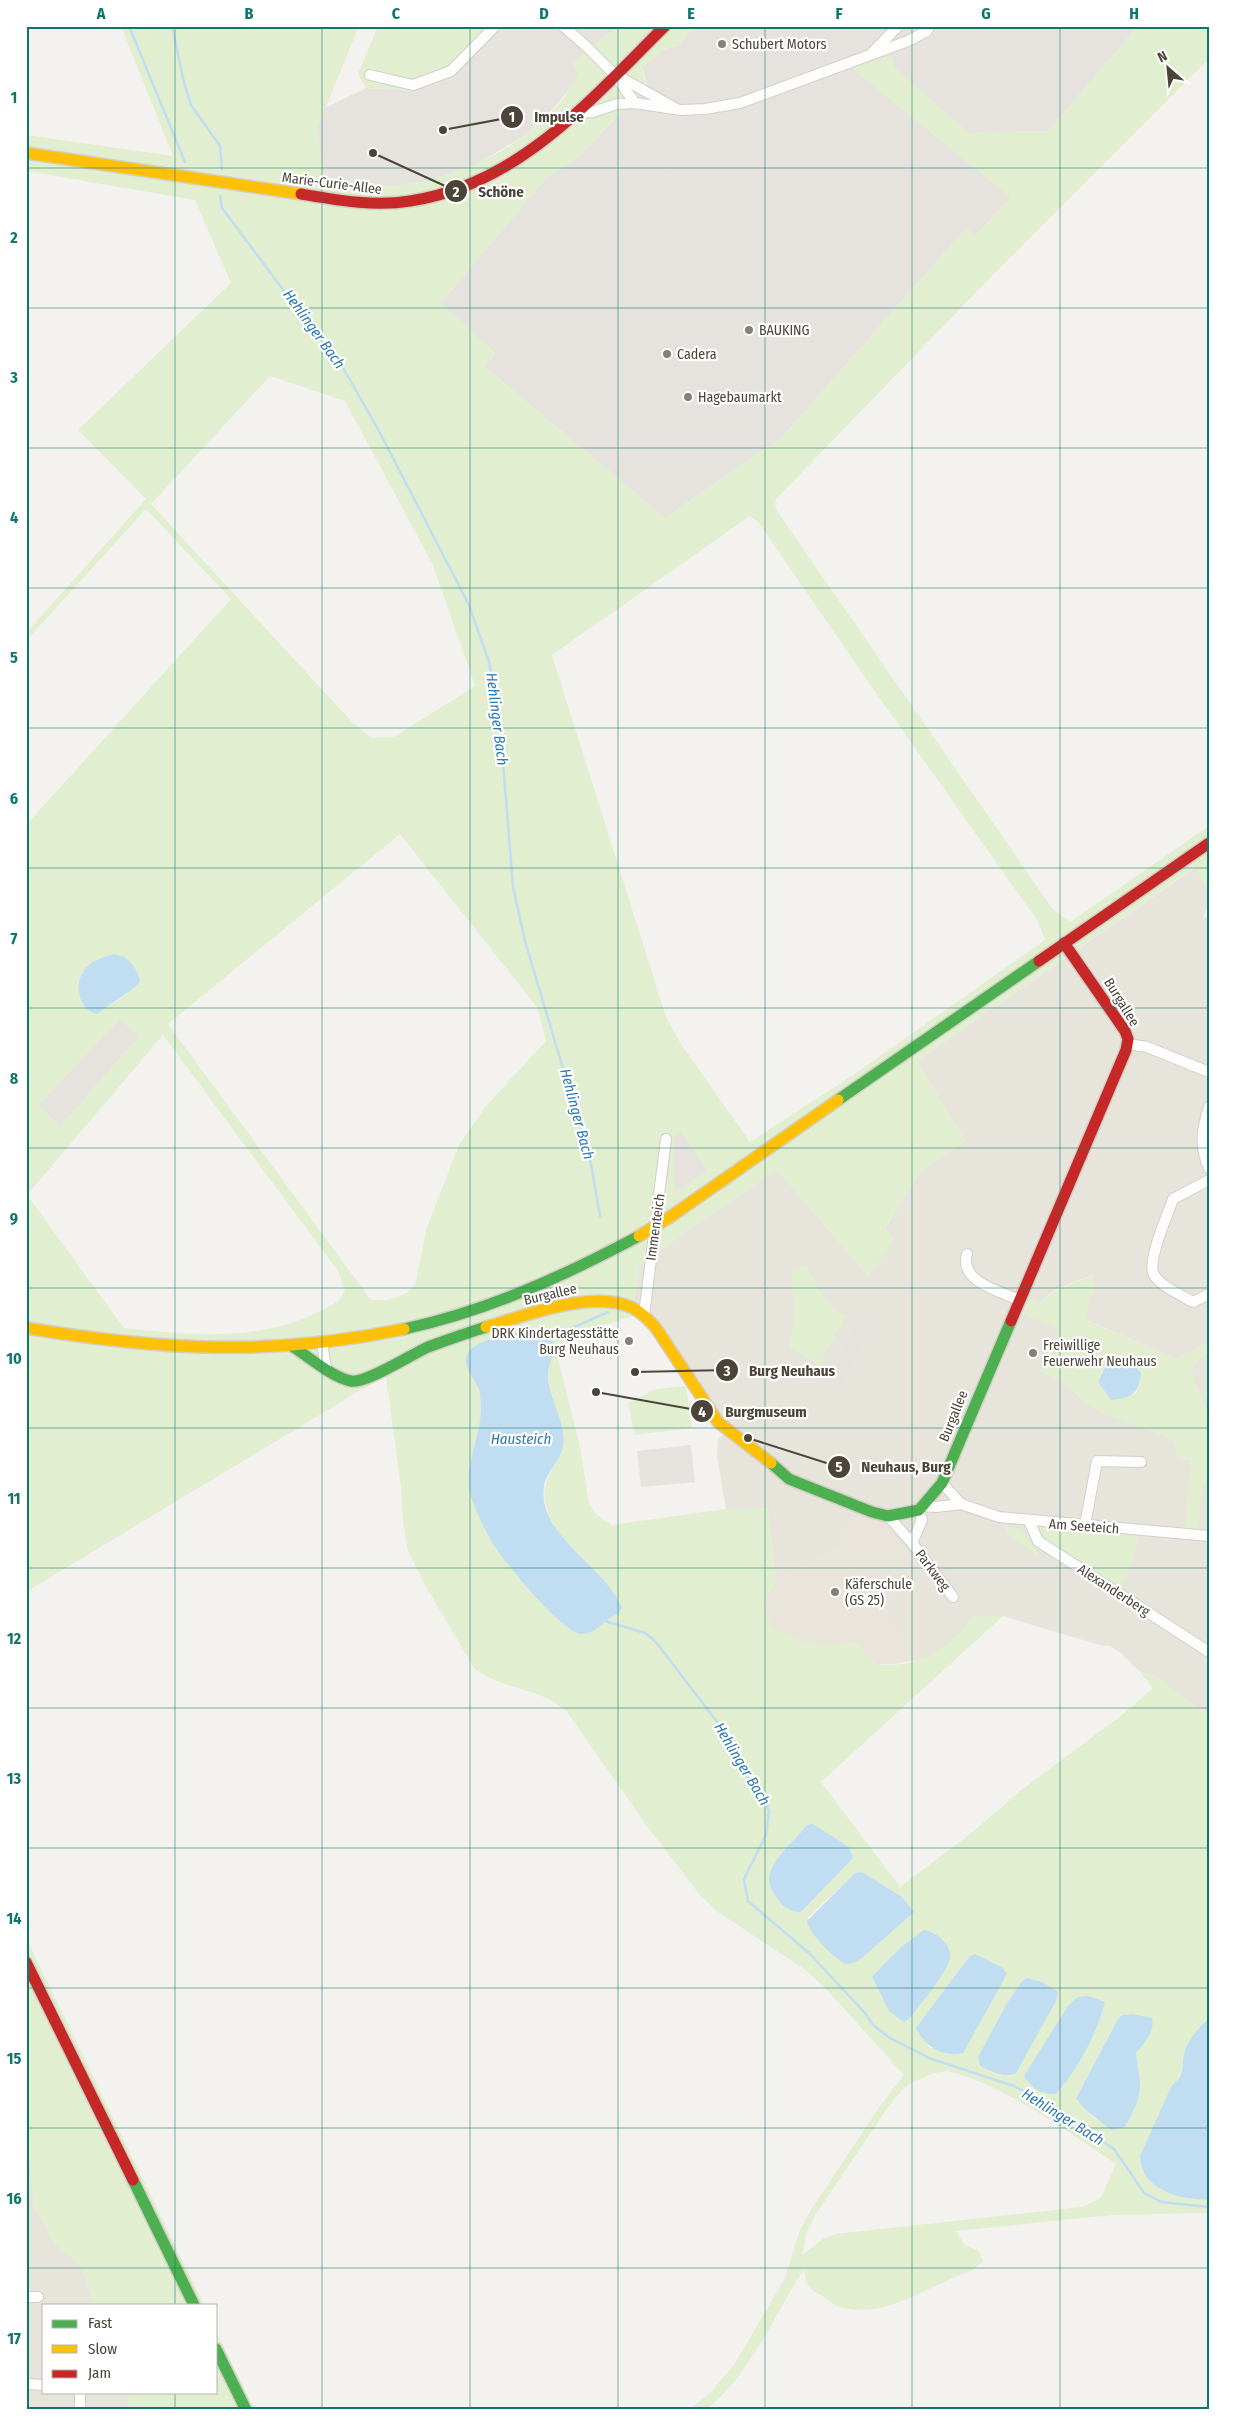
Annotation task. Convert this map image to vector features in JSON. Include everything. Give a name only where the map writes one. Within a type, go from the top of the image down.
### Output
[{"type":"street","points":[[370,75],[413,85],[451,71],[495,26]]},
{"type":"street","points":[[563,26],[615,75],[635,103]]},
{"type":"street","name":"Marie-Curie-Allee","points":[[26,153],[328,199],[382,204],[439,197],[483,182],[536,148],[577,113],[665,26]]},
{"type":"street","points":[[872,53],[898,26]]},
{"type":"street","points":[[577,113],[593,112],[617,104],[635,103],[681,110],[705,109],[740,103],[908,41],[927,31],[930,26]]},
{"type":"street","points":[[615,75],[681,110]]},
{"type":"street","points":[[26,1328],[154,1346],[234,1348],[292,1346],[322,1344],[392,1331],[466,1312],[506,1299],[568,1273],[639,1236],[670,1217],[1209,842]]},
{"type":"street","name":"Burgallee","points":[[292,1346],[326,1368],[334,1376],[353,1382],[367,1378],[445,1341],[569,1303],[616,1302],[644,1315],[656,1328],[718,1422],[760,1454],[778,1472],[805,1488],[872,1512],[888,1516],[921,1508],[942,1483],[1125,1055],[1128,1044],[1127,1035],[1114,1013],[1064,943]]},
{"type":"street","points":[[1128,1044],[1147,1047],[1209,1072]]},
{"type":"street","points":[[1209,1107],[1203,1127],[1201,1144],[1209,1168]]},
{"type":"street","name":"Immenteich","points":[[644,1315],[666,1139]]},
{"type":"street","points":[[1209,1180],[1173,1199],[1153,1256],[1152,1268],[1154,1275],[1175,1292],[1193,1302],[1209,1294]]},
{"type":"street","points":[[967,1254],[965,1264],[970,1276],[1019,1300]]},
{"type":"street","points":[[322,1344],[326,1368]]},
{"type":"street","points":[[1085,1525],[1097,1461],[1141,1462]]},
{"type":"street","name":"Am Seeteich","points":[[942,1483],[961,1504]]},
{"type":"street","name":"Am Seeteich","points":[[921,1508],[961,1504],[999,1517],[1028,1521],[1209,1536]]},
{"type":"street","name":"Parkweg","points":[[912,1543],[922,1520],[921,1508]]},
{"type":"street","name":"Parkweg","points":[[888,1516],[912,1543],[953,1597]]},
{"type":"street","name":"Alexanderberg","points":[[1028,1521],[1038,1541],[1209,1652]]},
{"type":"street","points":[[26,1962],[194,2304]]},
{"type":"street","points":[[26,2297],[38,2297]]},
{"type":"street","points":[[218,2353],[246,2410]]},
{"type":"street","points":[[26,2384],[42,2384]]},
{"type":"street","points":[[80,2394],[80,2410]]},
{"type":"shaded area","points":[[498,26],[623,26],[600,39],[573,85],[547,116],[524,136],[475,165],[431,180],[406,185],[376,187],[323,180],[318,126],[325,108],[366,88],[417,91]]},
{"type":"shaded area","points":[[694,26],[1138,26],[1048,131],[969,133],[852,68],[1011,197],[975,236],[966,228],[782,437],[665,518],[484,366],[495,353],[441,303],[647,85],[642,68],[661,51],[681,44]]},
{"type":"shaded area","points":[[947,26],[958,26],[1032,87],[1001,128],[969,133],[895,67],[892,56],[919,46]]},
{"type":"shaded area","points":[[613,122],[666,170],[674,184],[698,204],[729,168],[752,191],[809,237],[779,271],[756,252],[742,254],[682,321],[656,299],[641,316],[666,338],[637,370],[601,339],[526,283],[480,339],[441,303],[547,177],[577,159]]},
{"type":"shaded area","points":[[1196,867],[1209,894],[1209,904],[1203,917],[1209,919],[1209,1342],[1176,1359],[1084,1319],[1093,1290],[1093,1275],[1054,1290],[1039,1303],[1060,1329],[1040,1371],[1061,1381],[1091,1406],[1103,1413],[1167,1437],[1175,1444],[1178,1459],[1191,1460],[1198,1529],[1202,1484],[1209,1484],[1209,1715],[1171,1689],[1161,1679],[1139,1671],[1121,1653],[1110,1646],[1103,1646],[1003,1616],[974,1616],[959,1634],[940,1651],[925,1659],[879,1611],[923,1569],[855,1514],[839,1548],[776,1581],[768,1508],[726,1509],[717,1456],[718,1439],[724,1434],[704,1418],[689,1388],[648,1323],[633,1316],[639,1265],[777,1169],[869,1277],[885,1228],[919,1173],[965,1141],[917,1061]]},
{"type":"shaded area","points":[[120,1019],[139,1036],[60,1127],[38,1105]]},
{"type":"shaded area","points":[[681,1132],[707,1171],[675,1193],[674,1138]]},
{"type":"shaded area","points":[[859,1319],[873,1325],[840,1389],[827,1382]]},
{"type":"shaded area","points":[[1209,1353],[1209,1416],[1191,1373],[1198,1359]]},
{"type":"shaded area","points":[[691,1445],[695,1482],[641,1487],[637,1451]]},
{"type":"shaded area","name":"Käferschule (GS 25)","points":[[855,1514],[886,1526],[924,1569],[879,1611],[925,1659],[893,1664],[875,1664],[857,1645],[849,1642],[838,1647],[823,1647],[804,1642],[771,1628],[763,1602],[776,1581],[839,1548]]},
{"type":"shaded area","points":[[26,2130],[35,2209],[55,2243],[77,2262],[82,2269],[94,2304],[42,2304],[42,2394],[128,2394],[129,2410],[26,2410]]},
{"type":"green space","points":[[121,26],[359,26],[318,126],[318,137],[324,180],[376,186],[407,184],[432,179],[482,161],[506,148],[528,133],[565,96],[578,74],[572,64],[600,39],[623,26],[694,26],[681,44],[661,51],[642,68],[647,85],[577,159],[547,177],[441,303],[495,352],[484,366],[665,518],[782,437],[966,228],[975,236],[1010,197],[851,68],[872,59],[892,56],[895,68],[969,133],[1048,131],[1138,26],[1209,26],[1209,64],[1206,62],[985,283],[776,499],[775,505],[779,514],[1052,908],[1070,922],[1209,826],[1209,894],[1195,867],[917,1061],[965,1141],[919,1173],[885,1227],[894,1239],[869,1277],[777,1169],[639,1265],[633,1316],[565,1337],[558,1358],[579,1442],[589,1504],[595,1513],[611,1525],[726,1509],[768,1508],[776,1581],[763,1602],[771,1628],[800,1640],[819,1645],[839,1645],[849,1642],[857,1645],[875,1664],[891,1665],[906,1664],[931,1655],[953,1638],[974,1616],[1003,1616],[821,1782],[900,1887],[974,1831],[1020,1791],[1122,1715],[1153,1688],[1139,1671],[1161,1679],[1171,1689],[1209,1715],[1209,2019],[1199,2029],[1187,2047],[1183,2056],[1180,2077],[1172,2085],[1140,2165],[1151,2183],[1193,2199],[1209,2200],[1209,2213],[1112,2215],[956,2231],[964,2244],[979,2251],[983,2262],[971,2271],[905,2300],[872,2309],[854,2310],[833,2304],[808,2286],[804,2269],[749,2362],[722,2395],[706,2410],[689,2410],[709,2394],[734,2365],[785,2278],[799,2232],[811,2210],[880,2106],[904,2075],[828,1991],[807,1971],[718,1912],[700,1895],[647,1826],[567,1712],[545,1698],[496,1681],[474,1668],[425,1585],[408,1551],[386,1377],[359,1391],[26,1592],[26,825],[231,599],[146,509],[26,641],[26,633],[146,499],[78,430],[231,283],[195,200],[26,171],[26,135],[173,156]],"holes":[[[270,376],[345,401],[433,565],[475,686],[394,737],[371,738],[352,722],[151,504]],[[750,516],[759,523],[864,676],[1037,920],[1045,940],[853,1075],[750,1142],[681,1044],[666,1017],[552,655]],[[400,834],[537,1007],[546,1041],[486,1106],[459,1145],[427,1227],[415,1285],[407,1293],[388,1300],[371,1300],[168,1024]],[[114,954],[128,959],[127,994],[97,1014],[86,1007],[82,1001],[79,988],[82,974],[92,963]],[[120,1019],[139,1036],[59,1127],[39,1105]],[[163,1035],[338,1271],[345,1290],[337,1301],[325,1309],[270,1329],[222,1334],[173,1333],[124,1328],[27,1195]],[[681,1133],[707,1171],[676,1192],[675,1138]],[[552,1354],[548,1374],[549,1385],[563,1436],[560,1453],[546,1484],[545,1501],[548,1514],[562,1537],[612,1592],[618,1614],[610,1617],[593,1630],[582,1633],[565,1626],[527,1587],[505,1559],[486,1528],[469,1485],[471,1462],[481,1415],[481,1403],[472,1376]],[[807,1825],[849,1847],[853,1858],[801,1912],[778,1897],[770,1886],[769,1876],[786,1848]],[[862,1872],[902,1897],[914,1912],[861,1959],[851,1964],[807,1918],[855,1873]],[[930,1931],[944,1941],[950,1961],[909,2019],[904,2022],[881,1997],[872,1977]],[[975,1954],[982,1958],[940,2050],[928,2047],[940,1998],[970,1956]],[[1027,1978],[1042,1982],[1010,2076],[997,2074],[980,2066],[978,2057],[1007,2003],[1023,1980]],[[1105,2002],[1102,2014],[1086,2051],[1072,2074],[1056,2094],[1024,2076],[1046,2044]],[[1132,2014],[1152,2019],[1149,2037],[1136,2053],[1140,2084],[1096,2120],[1076,2097],[1118,2019],[1122,2015]],[[948,2071],[969,2077],[1035,2110],[1116,2164],[1101,2198],[1082,2207],[835,2234],[823,2239],[802,2255],[807,2232],[814,2217],[888,2107],[901,2091],[911,2083],[934,2073]]]},
{"type":"green space","points":[[378,26],[492,26],[451,71],[417,91],[366,88],[358,74]]},
{"type":"green space","points":[[807,1266],[818,1288],[836,1312],[846,1315],[819,1366],[789,1347],[795,1311],[791,1283],[793,1268]]},
{"type":"green space","points":[[1094,1275],[1093,1290],[1085,1320],[1176,1359],[1209,1342],[1209,1353],[1198,1359],[1191,1373],[1209,1416],[1209,1484],[1202,1484],[1199,1529],[1185,1528],[1190,1460],[1178,1459],[1175,1444],[1167,1437],[1103,1413],[1091,1406],[1061,1381],[1040,1371],[1060,1329],[1023,1314],[1029,1298],[1039,1303],[1054,1291]],"holes":[[[1112,1361],[1131,1362],[1141,1373],[1140,1384],[1135,1394],[1111,1400],[1098,1382]]]},
{"type":"green space","points":[[686,1386],[692,1428],[635,1435],[628,1403],[656,1389]]},
{"type":"green space","points":[[1005,1524],[1021,1530],[1039,1553],[1037,1555],[1005,1533]]},
{"type":"green space","points":[[1038,1527],[1138,1535],[1134,1559],[1121,1590],[1038,1536]]},
{"type":"green space","points":[[26,1938],[204,2304],[94,2304],[82,2269],[77,2262],[55,2243],[35,2209],[26,2130]]},
{"type":"green space","points":[[218,2335],[255,2410],[129,2410],[128,2394],[218,2394]]},
{"type":"water","points":[[114,954],[124,957],[131,963],[140,980],[138,985],[97,1014],[85,1007],[80,995],[80,981],[82,974],[89,965]]},
{"type":"water","name":"Hausteich","points":[[532,1330],[546,1333],[552,1339],[554,1348],[548,1379],[561,1421],[564,1438],[562,1451],[545,1481],[545,1504],[551,1520],[561,1536],[614,1593],[622,1608],[618,1614],[597,1629],[582,1634],[573,1631],[561,1622],[517,1576],[489,1537],[474,1506],[469,1487],[471,1458],[479,1428],[481,1408],[479,1390],[466,1364],[467,1355],[471,1349],[486,1341]]},
{"type":"water","points":[[1112,1361],[1131,1362],[1141,1373],[1139,1386],[1133,1394],[1111,1400],[1098,1382],[1105,1368]]},
{"type":"water","points":[[813,1824],[849,1847],[853,1858],[801,1912],[797,1912],[786,1908],[780,1903],[771,1889],[769,1878],[771,1870],[782,1853],[807,1825]]},
{"type":"water","points":[[862,1872],[902,1897],[914,1912],[861,1959],[846,1964],[836,1958],[823,1945],[811,1931],[807,1921],[855,1873]]},
{"type":"water","points":[[924,1930],[929,1931],[944,1941],[949,1951],[949,1962],[931,1991],[909,2019],[904,2022],[889,2011],[872,1977],[900,1948]]},
{"type":"water","points":[[975,1954],[1001,1967],[1007,1973],[963,2053],[948,2054],[941,2052],[929,2045],[916,2028],[970,1956]]},
{"type":"water","points":[[1027,1978],[1042,1982],[1058,1992],[1057,1999],[1016,2073],[1011,2075],[998,2074],[980,2066],[978,2057],[1007,2003],[1023,1980]]},
{"type":"water","points":[[1088,1996],[1105,2002],[1102,2014],[1086,2051],[1072,2074],[1056,2094],[1037,2090],[1024,2076],[1068,2006],[1078,1997]]},
{"type":"water","points":[[1132,2014],[1152,2018],[1153,2023],[1151,2033],[1136,2053],[1140,2085],[1135,2107],[1125,2127],[1111,2130],[1085,2109],[1076,2098],[1118,2019],[1122,2015]]},
{"type":"water","points":[[1209,2019],[1209,2200],[1186,2198],[1164,2191],[1147,2178],[1142,2168],[1140,2156],[1172,2085],[1180,2077],[1187,2046],[1198,2029]]},
{"type":"waterway","points":[[129,26],[185,162]]},
{"type":"waterway","name":"Hehlinger Bach","points":[[172,26],[184,83],[191,105],[220,146],[222,169]]},
{"type":"waterway","name":"Hehlinger Bach","points":[[220,196],[222,208],[293,303],[334,352],[379,431],[469,605],[489,662],[499,712],[513,887],[525,941],[590,1159],[600,1216]]},
{"type":"waterway","name":"Hehlinger Bach","points":[[550,1338],[608,1312]]},
{"type":"waterway","name":"Hehlinger Bach","points":[[605,1621],[645,1633],[655,1641],[725,1732],[743,1770],[765,1799],[769,1811],[766,1835],[744,1879],[748,1901],[809,1953],[865,2013],[873,2025],[890,2038],[929,2058],[1014,2086],[1038,2099],[1114,2149],[1144,2193],[1161,2202],[1209,2207]]},
{"type":"traffic: fast","points":[[838,1100],[1039,961]]},
{"type":"traffic: fast","points":[[404,1329],[465,1312],[524,1291],[582,1265],[639,1236]]},
{"type":"traffic: fast","points":[[771,1463],[789,1479],[872,1512],[888,1516],[919,1510],[942,1483],[1011,1321]]},
{"type":"traffic: fast","points":[[292,1346],[337,1376],[351,1381],[358,1381],[378,1373],[428,1347],[486,1327]]},
{"type":"traffic: fast","points":[[133,2180],[194,2304]]},
{"type":"traffic: fast","points":[[218,2353],[246,2410]]},
{"type":"traffic: slow","points":[[26,153],[301,194]]},
{"type":"traffic: slow","points":[[670,1217],[838,1100]]},
{"type":"traffic: slow","points":[[639,1236],[670,1217]]},
{"type":"traffic: slow","points":[[486,1327],[540,1311],[580,1302],[599,1301],[617,1303],[633,1308],[656,1328],[718,1422],[771,1463]]},
{"type":"traffic: slow","points":[[26,1328],[122,1341],[215,1347],[307,1344],[404,1329]]},
{"type":"traffic: jam","points":[[301,194],[356,202],[396,203],[449,192],[485,177],[519,158],[551,135],[581,109],[665,26]]},
{"type":"traffic: jam","points":[[1039,961],[1209,843]]},
{"type":"traffic: jam","points":[[1011,1321],[1126,1050],[1128,1039],[1125,1031],[1064,943]]},
{"type":"traffic: jam","points":[[26,1962],[133,2180]]},
{"type":"place","name":"Schubert Motors","points":[[722,44]]},
{"type":"place","name":"Impulse","points":[[443,130]]},
{"type":"place","name":"Schöne","points":[[373,153]]},
{"type":"place","name":"BAUKING","points":[[749,330]]},
{"type":"place","name":"Cadera","points":[[667,354]]},
{"type":"place","name":"Hagebaumarkt","points":[[688,397]]},
{"type":"place","name":"DRK Kindertagesstätte Burg Neuhaus","points":[[629,1341]]},
{"type":"place","name":"Freiwillige Feuerwehr Neuhaus","points":[[1033,1353]]},
{"type":"place","name":"Burg Neuhaus","points":[[635,1372]]},
{"type":"place","name":"Burgmuseum","points":[[596,1392]]},
{"type":"place","name":"Neuhaus, Burg","points":[[748,1438]]},
{"type":"place","name":"Käferschule (GS 25)","points":[[835,1592]]}]
